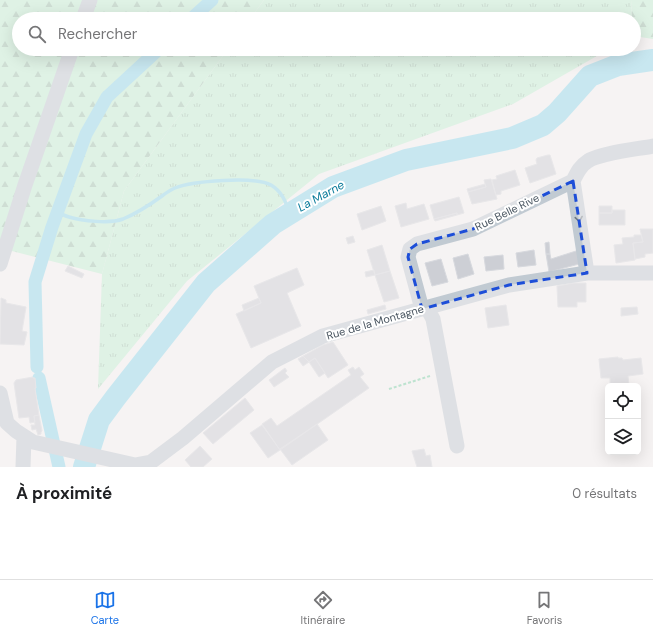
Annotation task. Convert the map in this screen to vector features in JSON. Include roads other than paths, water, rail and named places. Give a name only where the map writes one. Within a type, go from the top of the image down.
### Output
[{"type":"street","points":[[86,12],[90,0]]},
{"type":"street","points":[[0,264],[24,185],[70,56]]},
{"type":"street","points":[[587,273],[573,180],[579,168],[589,160],[653,146]]},
{"type":"street","name":"Rue Belle Rive","points":[[425,308],[408,257],[410,249],[417,244],[473,229],[573,180]]},
{"type":"street","name":"Rue de la Montagne","points":[[29,439],[135,465],[151,462],[177,443],[272,362],[323,336],[509,285],[587,273],[653,273]]},
{"type":"street","points":[[425,308],[433,319],[457,446]]},
{"type":"street","points":[[0,393],[7,423],[29,439],[23,467]]},
{"type":"waterway","points":[[199,12],[212,0]]},
{"type":"waterway","points":[[37,367],[35,282],[52,227],[86,134],[107,97],[151,56]]},
{"type":"waterway","name":"La Marne","points":[[84,467],[99,420],[116,397],[206,283],[273,224],[333,187],[406,160],[512,138],[543,125],[557,113],[590,76],[618,65],[653,60]]},
{"type":"waterway","points":[[58,211],[66,216],[81,220],[104,222],[117,221],[138,212],[168,192],[183,185],[223,180],[238,180],[263,182],[271,185],[283,198],[289,215]]},
{"type":"waterway","points":[[39,378],[59,467]]}]
